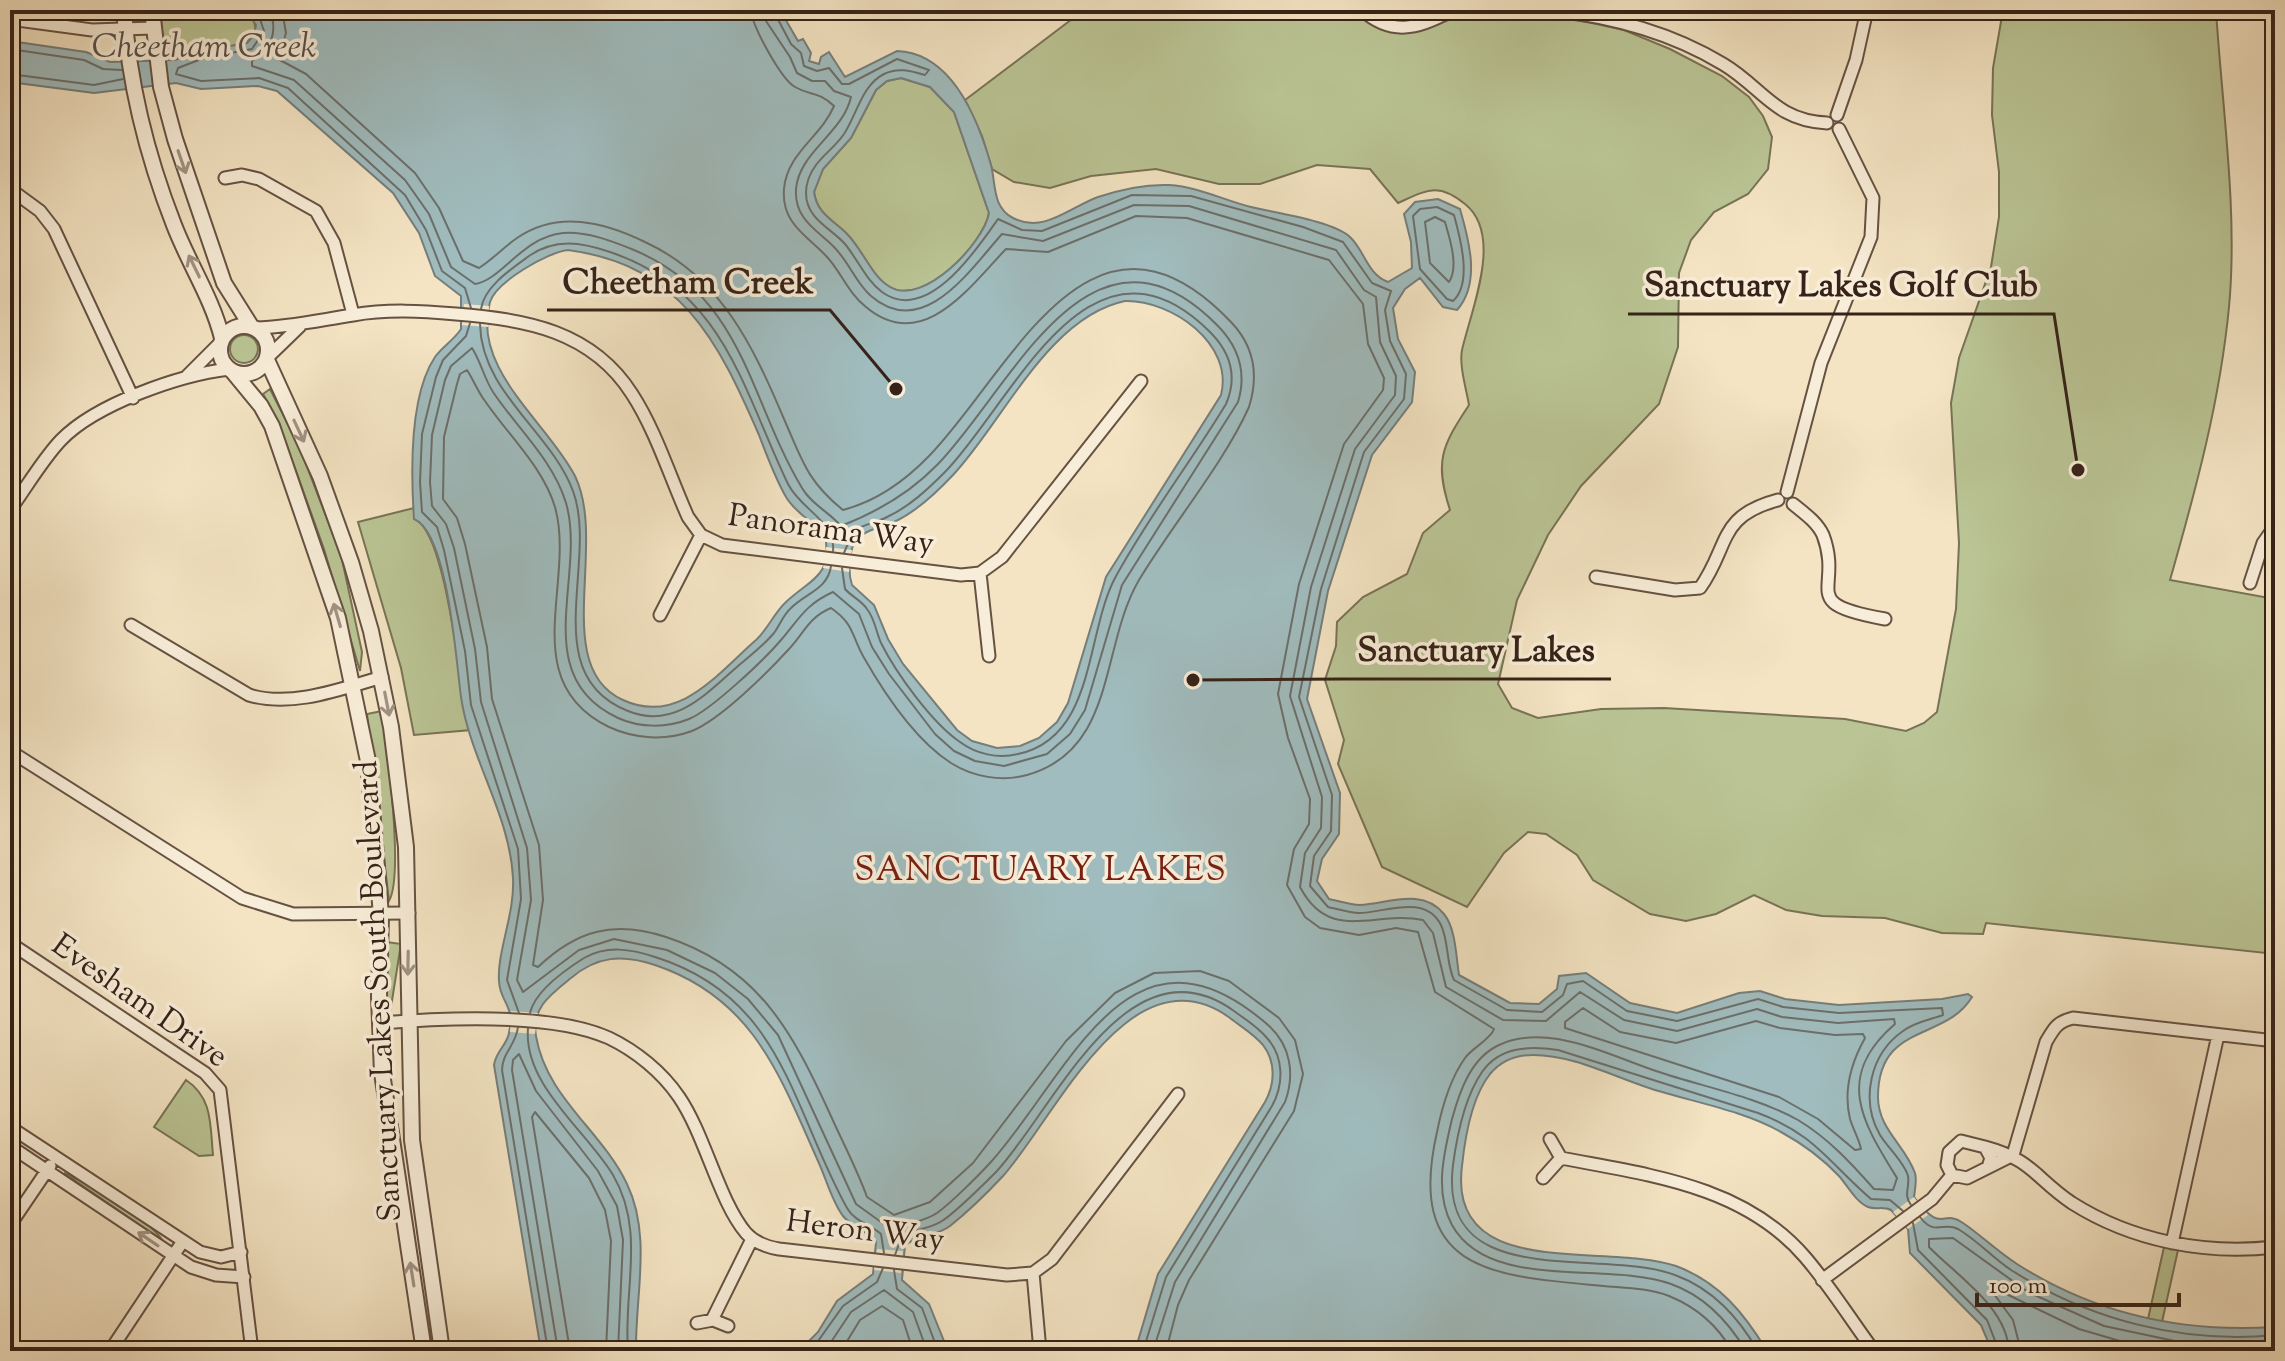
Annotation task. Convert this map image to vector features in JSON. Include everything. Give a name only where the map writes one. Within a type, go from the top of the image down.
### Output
[{"type":"street","points":[[124,10],[133,88],[146,142],[175,227],[213,306],[222,340],[221,357],[231,370]]},
{"type":"street","points":[[152,10],[161,87],[183,164],[224,283],[254,327],[267,340],[267,358]]},
{"type":"street","points":[[1362,10],[1381,24],[1406,29],[1425,25],[1449,12]]},
{"type":"street","points":[[1381,24],[1386,10]]},
{"type":"street","points":[[1424,10],[1477,10]]},
{"type":"street","points":[[1548,10],[1624,23],[1667,36],[1726,66],[1783,112],[1839,129]]},
{"type":"street","points":[[1837,115],[1856,60],[1867,10]]},
{"type":"street","points":[[12,16],[92,30],[153,28]]},
{"type":"street","points":[[1827,123],[1829,117],[1837,115]]},
{"type":"street","points":[[1787,492],[1821,363],[1862,268],[1873,228],[1873,198],[1846,149],[1839,129],[1842,120],[1837,115]]},
{"type":"street","points":[[225,178],[242,175],[259,179],[316,211],[334,243],[353,314]]},
{"type":"street","points":[[10,189],[40,211],[54,229],[133,398]]},
{"type":"street","name":"Panorama Way","points":[[254,327],[300,325],[353,314],[400,310],[489,316],[527,321],[555,330],[606,363],[632,394],[688,517],[701,535],[722,545],[961,575],[980,573]]},
{"type":"street","points":[[10,510],[60,441],[84,422],[187,376],[231,370],[256,371],[300,325]]},
{"type":"street","points":[[187,376],[235,327],[254,327]]},
{"type":"street","name":"Sanctuary Lakes South Boulevard","points":[[267,358],[331,505],[363,603],[382,677],[403,808],[409,913],[408,1021],[415,1170],[442,1351]]},
{"type":"street","name":"Sanctuary Lakes South Boulevard","points":[[231,370],[261,406],[272,426],[328,582],[355,685],[373,799],[381,915],[382,1073],[424,1351]]},
{"type":"street","points":[[989,656],[980,573],[1002,557],[1141,381]]},
{"type":"street","points":[[1778,500],[1781,493],[1787,492],[1793,496],[1793,504],[1822,532],[1827,550],[1826,592],[1832,601],[1851,613],[1885,619]]},
{"type":"street","points":[[1778,500],[1784,508],[1793,504]]},
{"type":"street","points":[[1596,577],[1675,590],[1700,588],[1732,524],[1751,508],[1778,500]]},
{"type":"street","points":[[2250,583],[2263,543],[2275,526]]},
{"type":"street","points":[[660,615],[701,535]]},
{"type":"street","points":[[131,625],[249,695],[266,700],[355,685],[382,677]]},
{"type":"street","points":[[10,751],[242,898],[293,914],[409,913]]},
{"type":"street","name":"Evesham Drive","points":[[11,945],[217,1085],[224,1100],[252,1351]]},
{"type":"street","points":[[2013,1155],[2046,1042],[2055,1025],[2062,1020],[2073,1018],[2275,1041]]},
{"type":"street","name":"Heron Way","points":[[380,1023],[537,1023],[594,1032],[634,1053],[656,1071],[685,1107],[739,1222],[752,1239],[779,1249],[1007,1275],[1033,1273]]},
{"type":"street","points":[[2172,1243],[2218,1035]]},
{"type":"street","points":[[1040,1351],[1033,1273],[1052,1259],[1178,1094]]},
{"type":"street","points":[[10,1127],[183,1241],[213,1257],[241,1252]]},
{"type":"street","points":[[1550,1139],[1561,1158],[1686,1183],[1751,1211],[1806,1257],[1874,1351]]},
{"type":"street","points":[[1952,1175],[1947,1160],[1953,1145],[1961,1141],[2013,1155],[2055,1190],[2096,1217],[2144,1236],[2215,1249],[2275,1247]]},
{"type":"street","points":[[10,1146],[202,1272],[244,1277]]},
{"type":"street","points":[[1985,1147],[1991,1158],[1989,1164]]},
{"type":"street","points":[[1952,1175],[1967,1178],[1989,1164],[2013,1155]]},
{"type":"street","points":[[10,1225],[56,1156]]},
{"type":"street","points":[[1543,1178],[1561,1158]]},
{"type":"street","points":[[1822,1280],[1932,1199],[1952,1175]]},
{"type":"street","points":[[712,1320],[752,1239]]},
{"type":"street","points":[[110,1351],[183,1241]]},
{"type":"street","points":[[697,1323],[712,1320],[728,1326]]},
{"type":"green space","points":[[160,10],[221,10],[227,17],[243,12],[254,21],[256,30],[247,43],[165,61]]},
{"type":"green space","points":[[1084,10],[1358,10],[1408,32],[1466,15],[1517,13],[1565,17],[1624,30],[1670,49],[1722,76],[1749,97],[1763,116],[1772,137],[1768,169],[1748,194],[1714,212],[1691,240],[1679,273],[1678,347],[1659,404],[1581,486],[1548,535],[1517,600],[1498,684],[1512,708],[1538,718],[1601,709],[1664,708],[1845,719],[1906,731],[1924,723],[1937,712],[1956,609],[1959,543],[1951,403],[1959,358],[1991,267],[1999,217],[1999,172],[1992,115],[1993,68],[2003,10],[2216,10],[2232,234],[2229,307],[2213,411],[2170,580],[2275,599],[2275,954],[1986,923],[1983,934],[1942,933],[1885,918],[1822,916],[1786,910],[1754,895],[1716,914],[1686,921],[1650,914],[1593,880],[1577,855],[1546,834],[1528,832],[1504,853],[1467,907],[1382,867],[1338,764],[1344,740],[1325,680],[1336,646],[1337,622],[1363,597],[1407,574],[1423,533],[1450,510],[1442,479],[1443,454],[1469,405],[1461,356],[1482,274],[1482,234],[1476,218],[1456,197],[1432,190],[1398,203],[1370,169],[1317,165],[1260,184],[1219,184],[1156,169],[1091,176],[1050,188],[1014,182],[992,169],[982,136],[965,100]]},
{"type":"green space","points":[[901,78],[930,87],[954,112],[989,213],[976,240],[950,269],[919,288],[904,291],[883,282],[853,240],[818,206],[814,192],[823,169],[851,138],[876,90],[887,81]]},
{"type":"green space","points":[[244,335],[254,339],[258,349],[254,359],[244,363],[234,359],[230,349],[234,339]]},
{"type":"green space","points":[[270,389],[299,446],[341,555],[362,652],[360,671],[324,549],[278,421],[263,394]]},
{"type":"green space","points":[[414,508],[414,518],[426,530],[444,581],[471,730],[414,735],[401,668],[358,522]]},
{"type":"green space","points":[[382,711],[395,839],[393,887],[389,901],[367,714]]},
{"type":"green space","points":[[387,942],[401,944],[391,1007],[386,994]]},
{"type":"green space","points":[[186,1080],[195,1087],[206,1104],[213,1155],[199,1156],[154,1127]]},
{"type":"green space","points":[[64,1173],[132,1212],[163,1241]]},
{"type":"green space","points":[[2164,1247],[2178,1250],[2162,1322],[2148,1319]]},
{"type":"water","name":"SANCTUARY LAKES","points":[[246,10],[780,10],[798,41],[803,39],[811,53],[809,61],[819,64],[821,57],[829,52],[845,77],[897,51],[933,63],[960,92],[979,128],[1001,208],[1024,222],[1046,221],[1088,201],[1124,189],[1151,185],[1180,186],[1342,231],[1355,243],[1375,274],[1388,282],[1412,268],[1411,242],[1404,214],[1415,202],[1438,199],[1460,209],[1467,234],[1471,274],[1469,287],[1457,310],[1443,307],[1420,278],[1405,289],[1393,308],[1398,339],[1415,372],[1412,402],[1372,455],[1328,591],[1307,699],[1340,793],[1339,834],[1322,859],[1317,881],[1329,899],[1360,905],[1415,899],[1435,906],[1451,927],[1459,975],[1510,1003],[1539,1004],[1557,989],[1559,976],[1586,973],[1630,1003],[1677,1013],[1739,993],[1760,991],[1785,999],[1839,1005],[1942,999],[1968,994],[1972,997],[1960,1011],[1901,1044],[1889,1056],[1881,1073],[1878,1097],[1882,1118],[1911,1163],[1916,1181],[1914,1197],[1924,1209],[1936,1218],[1956,1219],[2017,1264],[2077,1296],[2174,1323],[2207,1327],[2275,1327],[2275,1351],[1992,1351],[1981,1325],[1910,1253],[1908,1229],[1891,1210],[1864,1205],[1833,1169],[1797,1141],[1766,1124],[1733,1112],[1649,1088],[1578,1062],[1533,1055],[1509,1060],[1494,1069],[1483,1084],[1474,1106],[1462,1166],[1464,1203],[1479,1228],[1505,1243],[1537,1251],[1646,1260],[1676,1266],[1705,1281],[1729,1300],[1767,1351],[1135,1351],[1158,1274],[1271,1088],[1272,1066],[1259,1041],[1230,1018],[1194,1002],[1160,1004],[1128,1021],[1099,1048],[1003,1176],[950,1226],[905,1245],[902,1280],[929,1304],[948,1351],[799,1351],[818,1332],[837,1301],[873,1274],[876,1242],[839,1210],[775,1069],[739,1019],[716,997],[689,979],[655,965],[621,958],[590,965],[571,978],[544,1002],[535,1026],[542,1058],[551,1077],[616,1165],[635,1204],[641,1245],[636,1351],[541,1351],[494,1065],[508,1037],[510,1023],[499,969],[513,892],[510,855],[498,809],[466,720],[442,572],[426,529],[414,519],[412,458],[420,392],[435,357],[461,329],[461,296],[435,276],[419,233],[393,193],[277,91],[258,86],[201,89],[176,83],[94,93],[10,82],[10,41],[86,52],[110,62],[175,60],[201,51],[247,43],[254,35],[256,25]],"holes":[[[901,78],[930,87],[954,112],[989,213],[976,240],[950,269],[919,288],[904,291],[883,282],[853,240],[818,206],[814,192],[823,169],[851,138],[876,90],[887,81]],[[568,250],[607,258],[640,272],[667,290],[690,313],[728,369],[786,497],[825,536],[826,560],[818,576],[782,606],[760,636],[712,680],[680,701],[662,706],[643,706],[623,700],[601,684],[589,661],[584,633],[584,504],[575,476],[563,456],[515,394],[491,350],[487,327],[494,294],[524,269]],[[1125,301],[1143,303],[1162,308],[1196,328],[1218,359],[1223,376],[1221,395],[1106,577],[1068,703],[1057,722],[1039,738],[1020,746],[997,748],[972,741],[957,730],[903,664],[888,639],[874,605],[852,585],[851,554],[861,535],[904,517],[940,488],[972,453],[1050,349],[1073,327],[1098,311]]]},
{"type":"pier","points":[[464,304],[489,306],[488,327],[462,325]]},
{"type":"pier","points":[[826,547],[852,550],[849,572],[823,568]]},
{"type":"pier","points":[[511,1011],[538,1013],[535,1034],[510,1032]]},
{"type":"pier","points":[[1914,1197],[1928,1215],[1908,1229],[1893,1212]]},
{"type":"pier","points":[[877,1249],[903,1251],[901,1273],[874,1270]]},
{"type":"place","name":"Cheetham Creek","points":[[896,389]]},
{"type":"place","name":"Sanctuary Lakes Golf Club","points":[[2078,470]]},
{"type":"place","name":"Sanctuary Lakes","points":[[1193,680]]},
{"type":"district","name":"SANCTUARY LAKES","points":[[1041,871]]}]
